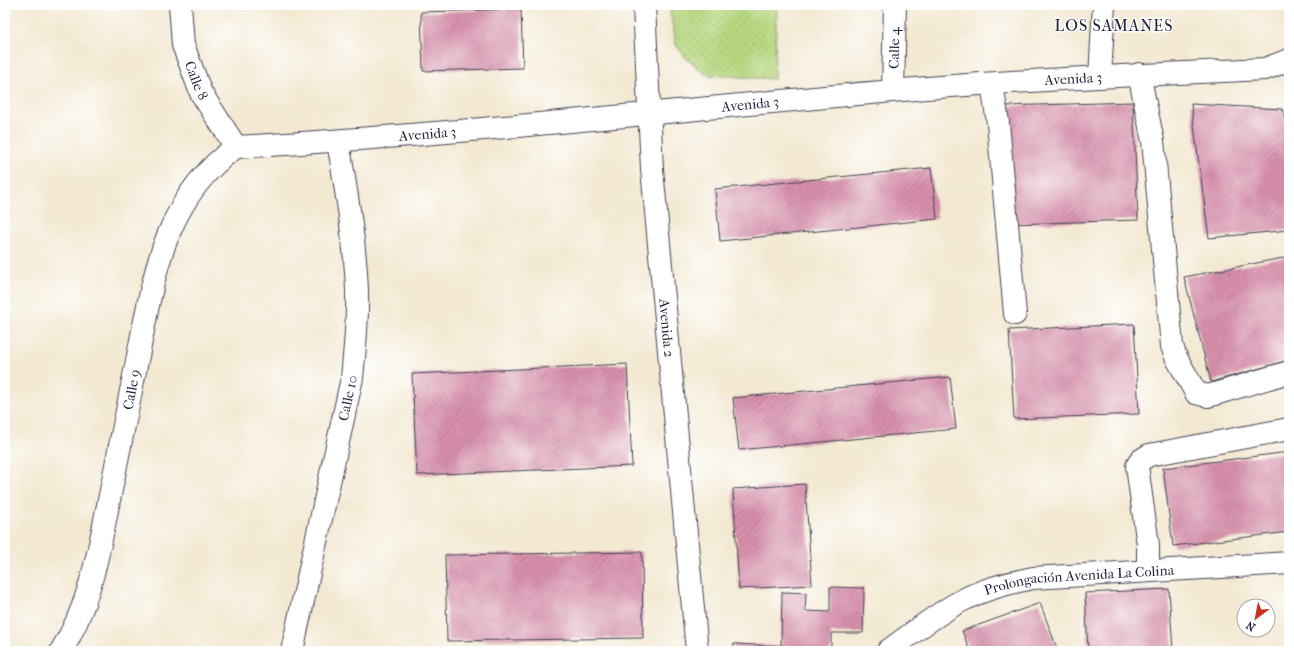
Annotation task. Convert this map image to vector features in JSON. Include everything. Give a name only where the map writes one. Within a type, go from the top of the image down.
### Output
[{"type":"street","name":"Calle 8","points":[[180,5],[183,45],[201,93],[236,147]]},
{"type":"street","name":"Avenida 2","points":[[644,5],[652,169],[697,651]]},
{"type":"street","name":"Calle 4","points":[[893,91],[895,5]]},
{"type":"street","points":[[1100,77],[1104,5]]},
{"type":"street","name":"Avenida 3","points":[[236,147],[338,141],[893,91],[1139,74],[1265,69],[1289,60]]},
{"type":"street","points":[[1139,74],[1153,141],[1172,346],[1176,357],[1196,392],[1208,396],[1289,372]]},
{"type":"street","points":[[992,84],[998,123],[1015,314]]},
{"type":"street","name":"Calle 10","points":[[292,651],[352,378],[356,343],[357,289],[348,201],[338,141]]},
{"type":"street","name":"Calle 9","points":[[61,651],[76,624],[95,568],[150,290],[167,235],[183,202],[218,159],[236,147]]},
{"type":"street","points":[[1148,571],[1148,545],[1137,466],[1141,460],[1149,455],[1289,429]]},
{"type":"street","name":"Prolongación Avenida La Colina","points":[[888,651],[955,604],[990,589],[1033,578],[1289,563]]},
{"type":"green space","points":[[669,5],[777,5],[774,79],[707,75],[687,59],[676,45]]},
{"type":"building","points":[[521,9],[523,68],[423,71],[421,12]]},
{"type":"building","points":[[1133,102],[1138,220],[1010,224],[1005,106]]},
{"type":"building","points":[[1191,104],[1282,109],[1289,135],[1289,230],[1209,238]]},
{"type":"building","points":[[931,168],[937,219],[720,241],[715,189]]},
{"type":"building","points":[[1288,257],[1289,360],[1211,382],[1184,277]]},
{"type":"building","points":[[1134,324],[1139,414],[1014,419],[1009,330]]},
{"type":"building","points":[[627,364],[632,466],[417,475],[412,374]]},
{"type":"building","points":[[950,377],[956,429],[739,450],[733,398]]},
{"type":"building","points":[[1289,452],[1289,532],[1173,546],[1163,468]]},
{"type":"building","points":[[805,484],[812,585],[739,589],[733,489]]},
{"type":"building","points":[[642,552],[643,638],[447,641],[445,555]]},
{"type":"building","points":[[830,587],[864,588],[863,633],[831,633],[831,651],[733,651],[734,644],[781,646],[782,592],[806,593],[805,611],[830,612]]},
{"type":"building","points":[[1169,589],[1173,651],[1088,651],[1085,593]]},
{"type":"building","points":[[1040,603],[1058,651],[970,651],[962,631]]},
{"type":"district","name":"LOS SAMANES","points":[[1114,25]]}]
